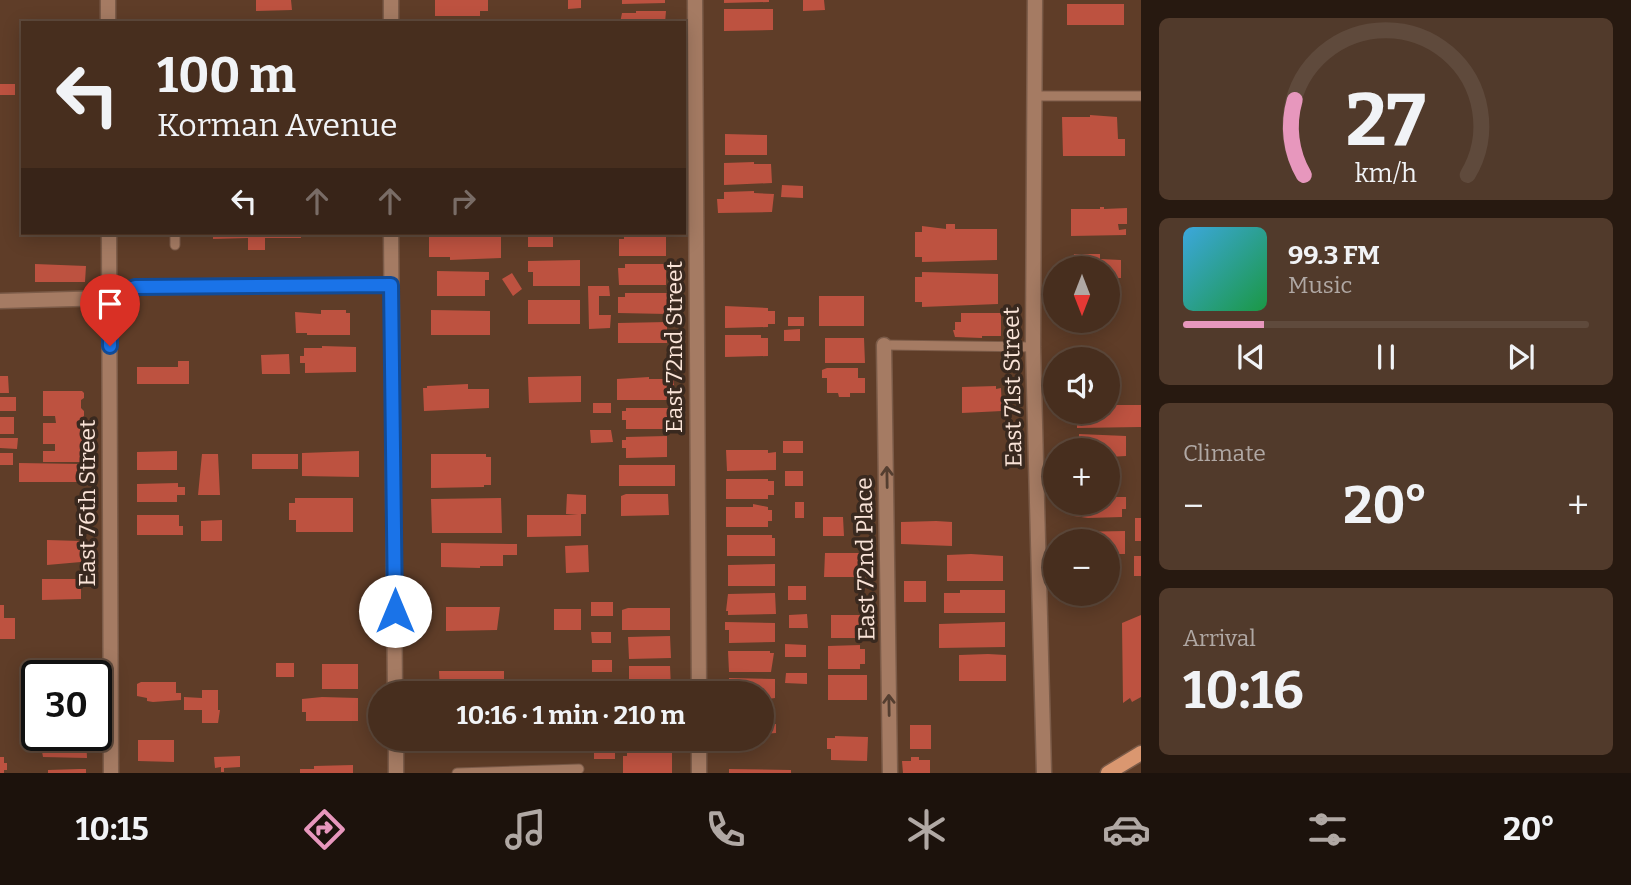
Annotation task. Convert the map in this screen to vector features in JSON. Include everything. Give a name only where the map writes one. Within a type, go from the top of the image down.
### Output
[{"type":"main road","points":[[1108,773],[1141,753]]},
{"type":"street","points":[[108,0],[108,21]]},
{"type":"street","points":[[391,0],[391,21]]},
{"type":"street","name":"East 72nd Street","points":[[695,0],[699,681]]},
{"type":"street","name":"East 71st Street","points":[[1035,0],[1033,347],[1044,773]]},
{"type":"street","name":"East 76th Street","points":[[109,235],[111,773]]},
{"type":"street","points":[[391,235],[396,681]]},
{"type":"street","points":[[0,301],[110,298],[135,287],[391,285]]},
{"type":"street","name":"East 72nd Place","points":[[884,345],[890,773]]},
{"type":"street","points":[[396,751],[396,773]]},
{"type":"street","points":[[699,751],[699,773]]},
{"type":"lane","points":[[1036,96],[1141,96]]},
{"type":"lane","points":[[175,235],[175,245]]},
{"type":"lane","points":[[884,345],[1033,347]]},
{"type":"lane","points":[[457,773],[579,769]]},
{"type":"building","points":[[256,0],[291,0],[292,10],[256,11]]},
{"type":"building","points":[[435,0],[488,0],[488,11],[480,11],[480,16],[435,16]]},
{"type":"building","points":[[568,0],[581,0],[581,8],[568,9]]},
{"type":"building","points":[[622,0],[665,0],[665,3],[622,4]]},
{"type":"building","points":[[724,0],[769,0],[769,2],[724,3]]},
{"type":"building","points":[[803,0],[824,0],[825,10],[803,11]]},
{"type":"building","points":[[1067,4],[1124,4],[1124,25],[1067,25]]},
{"type":"building","points":[[724,9],[773,9],[773,30],[724,31]]},
{"type":"building","points":[[666,11],[665,21],[620,21],[622,13]]},
{"type":"building","points":[[0,84],[15,84],[15,95],[0,95]]},
{"type":"building","points":[[1062,117],[1117,117],[1118,139],[1125,139],[1125,156],[1063,156]]},
{"type":"building","points":[[725,134],[767,135],[767,155],[725,155]]},
{"type":"building","points":[[724,163],[771,164],[772,183],[724,185]]},
{"type":"building","points":[[782,185],[803,186],[803,198],[781,197]]},
{"type":"building","points":[[754,191],[774,194],[772,212],[718,213],[717,199],[724,199],[724,192]]},
{"type":"building","points":[[1127,208],[1127,224],[1118,224],[1119,230],[1126,229],[1126,235],[1071,236],[1071,209]]},
{"type":"building","points":[[946,224],[955,224],[955,229],[997,229],[997,260],[922,262],[922,257],[915,257],[915,232],[922,232],[922,226],[946,229]]},
{"type":"building","points":[[213,235],[301,235],[301,238],[265,238],[265,250],[248,250],[248,238],[213,239]]},
{"type":"building","points":[[429,235],[501,235],[501,258],[450,260],[450,257],[429,257]]},
{"type":"building","points":[[528,235],[553,235],[553,247],[528,247]]},
{"type":"building","points":[[624,235],[666,235],[666,256],[619,256],[619,239],[624,239]]},
{"type":"building","points":[[1074,254],[1100,254],[1100,256]]},
{"type":"building","points":[[580,260],[580,286],[533,286],[533,272],[528,272],[528,261]]},
{"type":"building","points":[[35,264],[86,266],[85,282],[35,282]]},
{"type":"building","points":[[625,264],[666,264],[666,285],[619,285],[618,268],[625,268]]},
{"type":"building","points":[[437,271],[489,272],[489,280],[485,280],[485,296],[437,296]]},
{"type":"building","points":[[922,272],[998,274],[998,304],[922,307],[922,302],[915,302],[915,277],[922,277]]},
{"type":"building","points":[[512,273],[522,289],[513,296],[502,279]]},
{"type":"building","points":[[588,286],[609,286],[610,296],[599,296],[599,315],[611,315],[610,328],[589,329]]},
{"type":"building","points":[[625,293],[667,293],[667,314],[618,313],[618,297],[625,297]]},
{"type":"building","points":[[819,296],[864,296],[864,326],[819,326]]},
{"type":"building","points":[[528,300],[580,300],[580,324],[528,324]]},
{"type":"building","points":[[725,306],[768,308],[768,311],[775,311],[775,324],[768,324],[768,327],[725,328]]},
{"type":"building","points":[[321,310],[346,310],[346,313],[350,313],[350,335],[296,333],[295,312],[321,314]]},
{"type":"building","points":[[431,310],[490,311],[490,335],[431,335]]},
{"type":"building","points":[[961,313],[1001,313],[1001,336],[955,337],[955,322],[961,322]]},
{"type":"building","points":[[788,317],[804,317],[804,326],[788,326]]},
{"type":"building","points":[[667,322],[667,343],[618,343],[618,323]]},
{"type":"building","points":[[800,329],[800,341],[784,341],[784,330]]},
{"type":"building","points":[[725,335],[761,335],[761,338],[768,338],[768,356],[725,357]]},
{"type":"building","points":[[825,338],[864,338],[865,363],[825,363]]},
{"type":"building","points":[[356,347],[356,372],[305,373],[305,363],[300,363],[304,348]]},
{"type":"building","points":[[289,354],[290,374],[262,374],[261,355]]},
{"type":"building","points":[[178,361],[189,361],[189,384],[137,384],[137,367],[178,367]]},
{"type":"building","points":[[858,368],[858,378],[865,378],[865,393],[850,393],[850,397],[839,397],[838,393],[827,393],[827,378],[822,378],[822,370]]},
{"type":"building","points":[[0,376],[8,376],[9,393],[0,393]]},
{"type":"building","points":[[581,376],[581,402],[529,403],[528,377]]},
{"type":"building","points":[[617,379],[674,379],[674,400],[617,400]]},
{"type":"building","points":[[468,384],[468,389],[489,389],[489,408],[424,411],[423,388]]},
{"type":"building","points":[[996,386],[996,389],[1001,388],[1002,411],[962,413],[962,387]]},
{"type":"building","points":[[43,391],[84,393],[81,400],[84,416],[81,419],[84,422],[81,438],[84,445],[81,447],[85,450],[82,462],[43,462],[43,451],[55,451],[55,444],[43,444],[43,423],[56,423],[55,416],[43,416]]},
{"type":"building","points":[[0,397],[16,397],[16,411],[0,411]]},
{"type":"building","points":[[593,403],[611,403],[611,413],[593,413]]},
{"type":"building","points":[[1120,405],[1141,405],[1141,427],[1077,428],[1077,424],[1120,424]]},
{"type":"building","points":[[626,408],[669,408],[668,429],[626,429],[622,411],[626,411]]},
{"type":"building","points":[[0,417],[14,417],[14,434],[0,434]]},
{"type":"building","points":[[590,430],[611,430],[613,442],[591,443]]},
{"type":"building","points":[[1079,434],[1126,436],[1126,456],[1120,456],[1120,438],[1079,438]]},
{"type":"building","points":[[667,436],[667,457],[626,458],[626,448],[622,448],[622,440],[626,440],[626,437]]},
{"type":"building","points":[[0,438],[18,438],[17,449],[0,448]]},
{"type":"building","points":[[783,441],[803,441],[803,453],[783,453]]},
{"type":"building","points":[[726,450],[776,452],[776,470],[727,471]]},
{"type":"building","points":[[177,451],[177,470],[137,470],[137,452]]},
{"type":"building","points":[[359,451],[359,477],[302,476],[302,453]]},
{"type":"building","points":[[0,453],[13,453],[13,465],[0,465]]},
{"type":"building","points":[[202,454],[218,454],[220,495],[198,495]]},
{"type":"building","points":[[252,454],[298,454],[298,469],[252,469]]},
{"type":"building","points":[[431,454],[486,454],[486,457],[491,457],[491,485],[431,488]]},
{"type":"building","points":[[19,463],[80,464],[80,482],[19,482]]},
{"type":"building","points":[[619,465],[675,465],[675,486],[619,486]]},
{"type":"building","points":[[785,471],[803,471],[803,486],[785,486]]},
{"type":"building","points":[[726,479],[774,481],[774,495],[768,495],[768,499],[726,499]]},
{"type":"building","points":[[178,483],[178,487],[185,487],[185,495],[177,495],[177,502],[137,502],[137,484]]},
{"type":"building","points":[[567,494],[586,495],[586,514],[581,514],[581,536],[527,537],[527,515],[578,515],[566,514]]},
{"type":"building","points":[[668,494],[669,515],[621,516],[621,496]]},
{"type":"building","points":[[1120,497],[1126,497],[1126,509],[1122,509],[1122,517],[1074,516],[1120,515]]},
{"type":"building","points":[[295,498],[353,498],[353,532],[296,532],[296,520],[289,520],[289,503],[295,503]]},
{"type":"building","points":[[501,498],[502,533],[432,533],[431,499]]},
{"type":"building","points":[[795,502],[804,502],[804,518],[795,518]]},
{"type":"building","points":[[753,504],[772,510],[772,521],[768,521],[768,527],[726,527],[726,507],[753,507]]},
{"type":"building","points":[[137,515],[179,515],[179,526],[183,526],[183,535],[137,535]]},
{"type":"building","points":[[823,517],[843,517],[844,536],[823,536]]},
{"type":"building","points":[[1135,518],[1141,518],[1141,541],[1135,541]]},
{"type":"building","points":[[222,520],[222,541],[201,541],[201,521]]},
{"type":"building","points":[[901,522],[952,522],[952,546],[901,544]]},
{"type":"building","points":[[1120,531],[1125,531],[1125,554],[1120,554]]},
{"type":"building","points":[[727,535],[772,535],[772,538],[775,538],[775,556],[727,556]]},
{"type":"building","points":[[47,540],[81,541],[81,562],[47,565]]},
{"type":"building","points":[[441,543],[517,544],[517,555],[503,555],[503,566],[441,567]]},
{"type":"building","points":[[588,545],[589,572],[566,573],[565,546]]},
{"type":"building","points":[[825,553],[863,553],[862,577],[824,577]]},
{"type":"building","points":[[947,555],[1003,556],[1003,581],[947,581]]},
{"type":"building","points":[[1134,556],[1141,556],[1141,576],[1134,576]]},
{"type":"building","points":[[775,564],[775,586],[728,586],[728,565]]},
{"type":"building","points":[[42,579],[81,579],[81,599],[42,600]]},
{"type":"building","points":[[904,581],[926,581],[926,602],[904,602]]},
{"type":"building","points":[[788,586],[806,586],[806,600],[788,600]]},
{"type":"building","points":[[960,590],[1005,590],[1005,613],[944,613],[944,593],[960,593]]},
{"type":"building","points":[[775,593],[776,614],[728,615],[726,611],[728,594]]},
{"type":"building","points":[[591,602],[613,602],[613,616],[591,616]]},
{"type":"building","points":[[0,605],[4,605],[4,618],[15,618],[15,639],[0,639]]},
{"type":"building","points":[[446,607],[500,607],[497,630],[446,631]]},
{"type":"building","points":[[670,608],[670,630],[622,630],[622,610]]},
{"type":"building","points":[[554,609],[581,609],[581,630],[554,630]]},
{"type":"building","points":[[807,614],[808,628],[789,628],[789,615]]},
{"type":"building","points":[[831,615],[862,615],[863,626],[866,626],[862,638],[831,638]]},
{"type":"building","points":[[1141,615],[1141,697],[1132,702],[1130,698],[1123,703],[1122,623]]},
{"type":"building","points":[[725,622],[775,623],[775,642],[729,643],[729,630],[725,630]]},
{"type":"building","points":[[1005,622],[1005,647],[939,648],[939,624]]},
{"type":"building","points":[[591,632],[611,632],[611,643],[592,643]]},
{"type":"building","points":[[670,636],[671,658],[629,659],[628,637]]},
{"type":"building","points":[[785,644],[806,645],[806,657],[785,657]]},
{"type":"building","points":[[860,645],[860,649],[865,649],[865,664],[860,664],[860,669],[828,669],[828,646]]},
{"type":"building","points":[[728,651],[770,651],[774,653],[771,672],[729,672]]},
{"type":"building","points":[[959,655],[1006,655],[1006,681],[959,681]]},
{"type":"building","points":[[592,660],[612,660],[612,672],[592,672]]},
{"type":"building","points":[[276,663],[294,663],[294,677],[276,677]]},
{"type":"building","points":[[322,664],[358,664],[358,689],[322,689]]},
{"type":"building","points":[[629,666],[670,666],[671,681],[629,681]]},
{"type":"building","points":[[439,671],[504,671],[504,681],[439,681]]},
{"type":"building","points":[[786,673],[807,673],[807,684],[785,683]]},
{"type":"building","points":[[828,675],[867,675],[867,700],[828,700]]},
{"type":"building","points":[[729,678],[775,679],[775,698],[774,681],[729,681]]},
{"type":"building","points":[[176,682],[176,693],[181,693],[181,700],[147,701],[147,698],[137,696],[137,684]]},
{"type":"building","points":[[202,690],[218,690],[218,723],[202,723],[202,710],[184,710],[184,697],[202,698]]},
{"type":"building","points":[[358,698],[358,721],[306,721],[306,712],[302,712],[302,699]]},
{"type":"building","points":[[910,725],[931,725],[931,749],[910,749]]},
{"type":"building","points":[[868,737],[867,761],[831,760],[827,738]]},
{"type":"building","points":[[138,740],[174,740],[174,762],[138,761]]},
{"type":"building","points":[[42,751],[87,751],[87,758],[43,757]]},
{"type":"building","points":[[594,751],[615,751],[615,759],[594,759]]},
{"type":"building","points":[[627,752],[672,752],[672,773],[623,773],[623,756],[627,756]]},
{"type":"building","points":[[240,756],[240,767],[224,768],[224,772],[221,772],[221,767],[215,768],[214,757]]},
{"type":"building","points":[[0,757],[4,757],[4,763],[7,763],[4,773],[0,773]]},
{"type":"building","points":[[911,757],[930,760],[930,773],[903,773],[902,761],[911,761]]},
{"type":"building","points":[[353,765],[353,773],[300,773],[300,769],[314,769],[314,766]]},
{"type":"building","points":[[86,769],[86,773],[48,773],[48,770]]},
{"type":"building","points":[[729,769],[791,770],[791,773],[729,773]]},
{"type":"route","points":[[110,346],[110,298],[135,287],[391,285],[395,611]]}]
